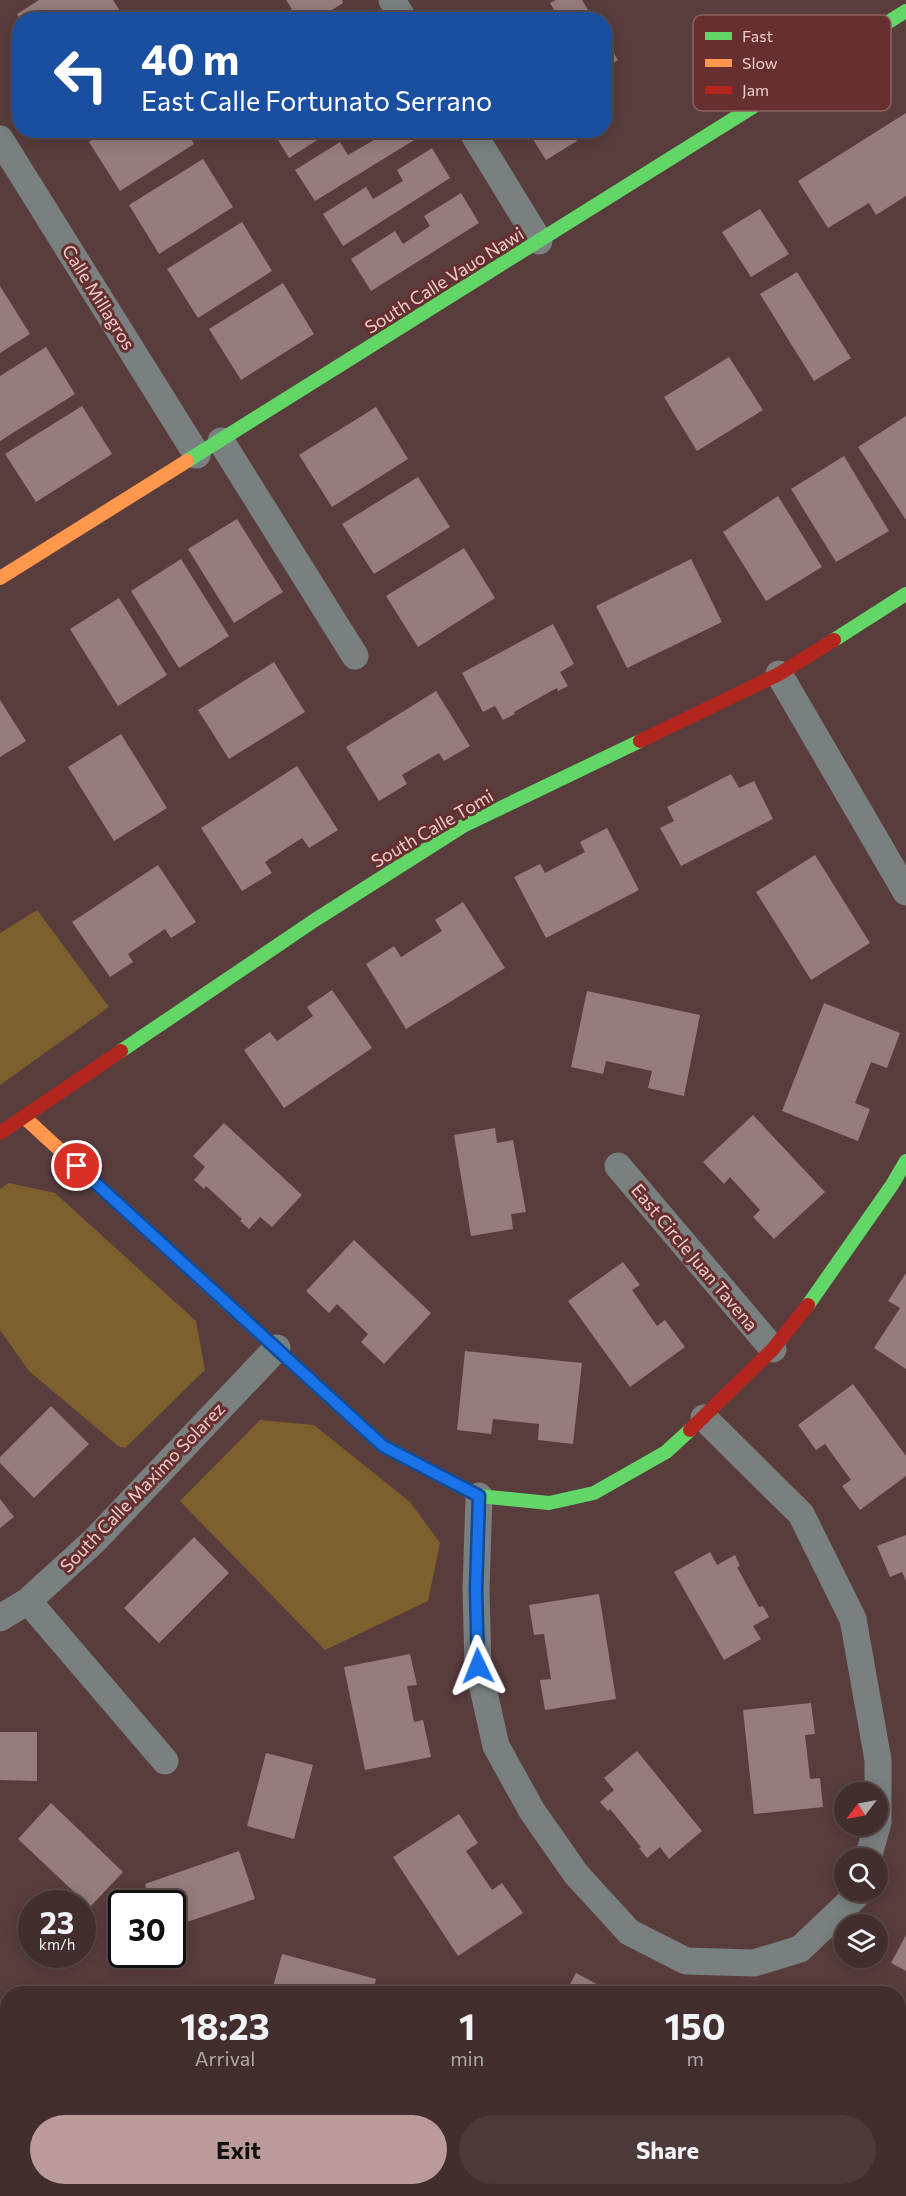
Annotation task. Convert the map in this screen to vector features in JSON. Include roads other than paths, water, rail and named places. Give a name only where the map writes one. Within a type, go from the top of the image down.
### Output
[{"type":"street","name":"South Calle Vauo Nawi","points":[[891,20],[906,11]]},
{"type":"street","name":"South Calle Vauo Nawi","points":[[1,576],[746,111]]},
{"type":"street","points":[[476,138],[538,241]]},
{"type":"street","name":"Calle Millagros","points":[[0,139],[197,455]]},
{"type":"street","points":[[220,441],[355,656]]},
{"type":"street","name":"South Calle Tomi","points":[[0,1133],[315,920],[463,826],[779,674],[906,594]]},
{"type":"street","points":[[779,674],[906,892]]},
{"type":"street","points":[[24,1117],[383,1446],[479,1496],[549,1503],[594,1493],[666,1452],[704,1418],[773,1348],[804,1311],[892,1185],[906,1161]]},
{"type":"street","name":"East Circle Juan Tavena","points":[[618,1166],[773,1348]]},
{"type":"street","name":"South Calle Maximo Solarez","points":[[0,1618],[28,1600],[95,1540],[277,1348]]},
{"type":"street","points":[[704,1418],[801,1514],[853,1619],[878,1760],[878,1782]]},
{"type":"street","points":[[479,1496],[476,1590],[478,1666],[496,1746],[532,1811],[570,1865],[629,1932],[686,1961],[754,1963],[800,1949],[850,1902]]},
{"type":"street","points":[[28,1600],[165,1761]]}]
